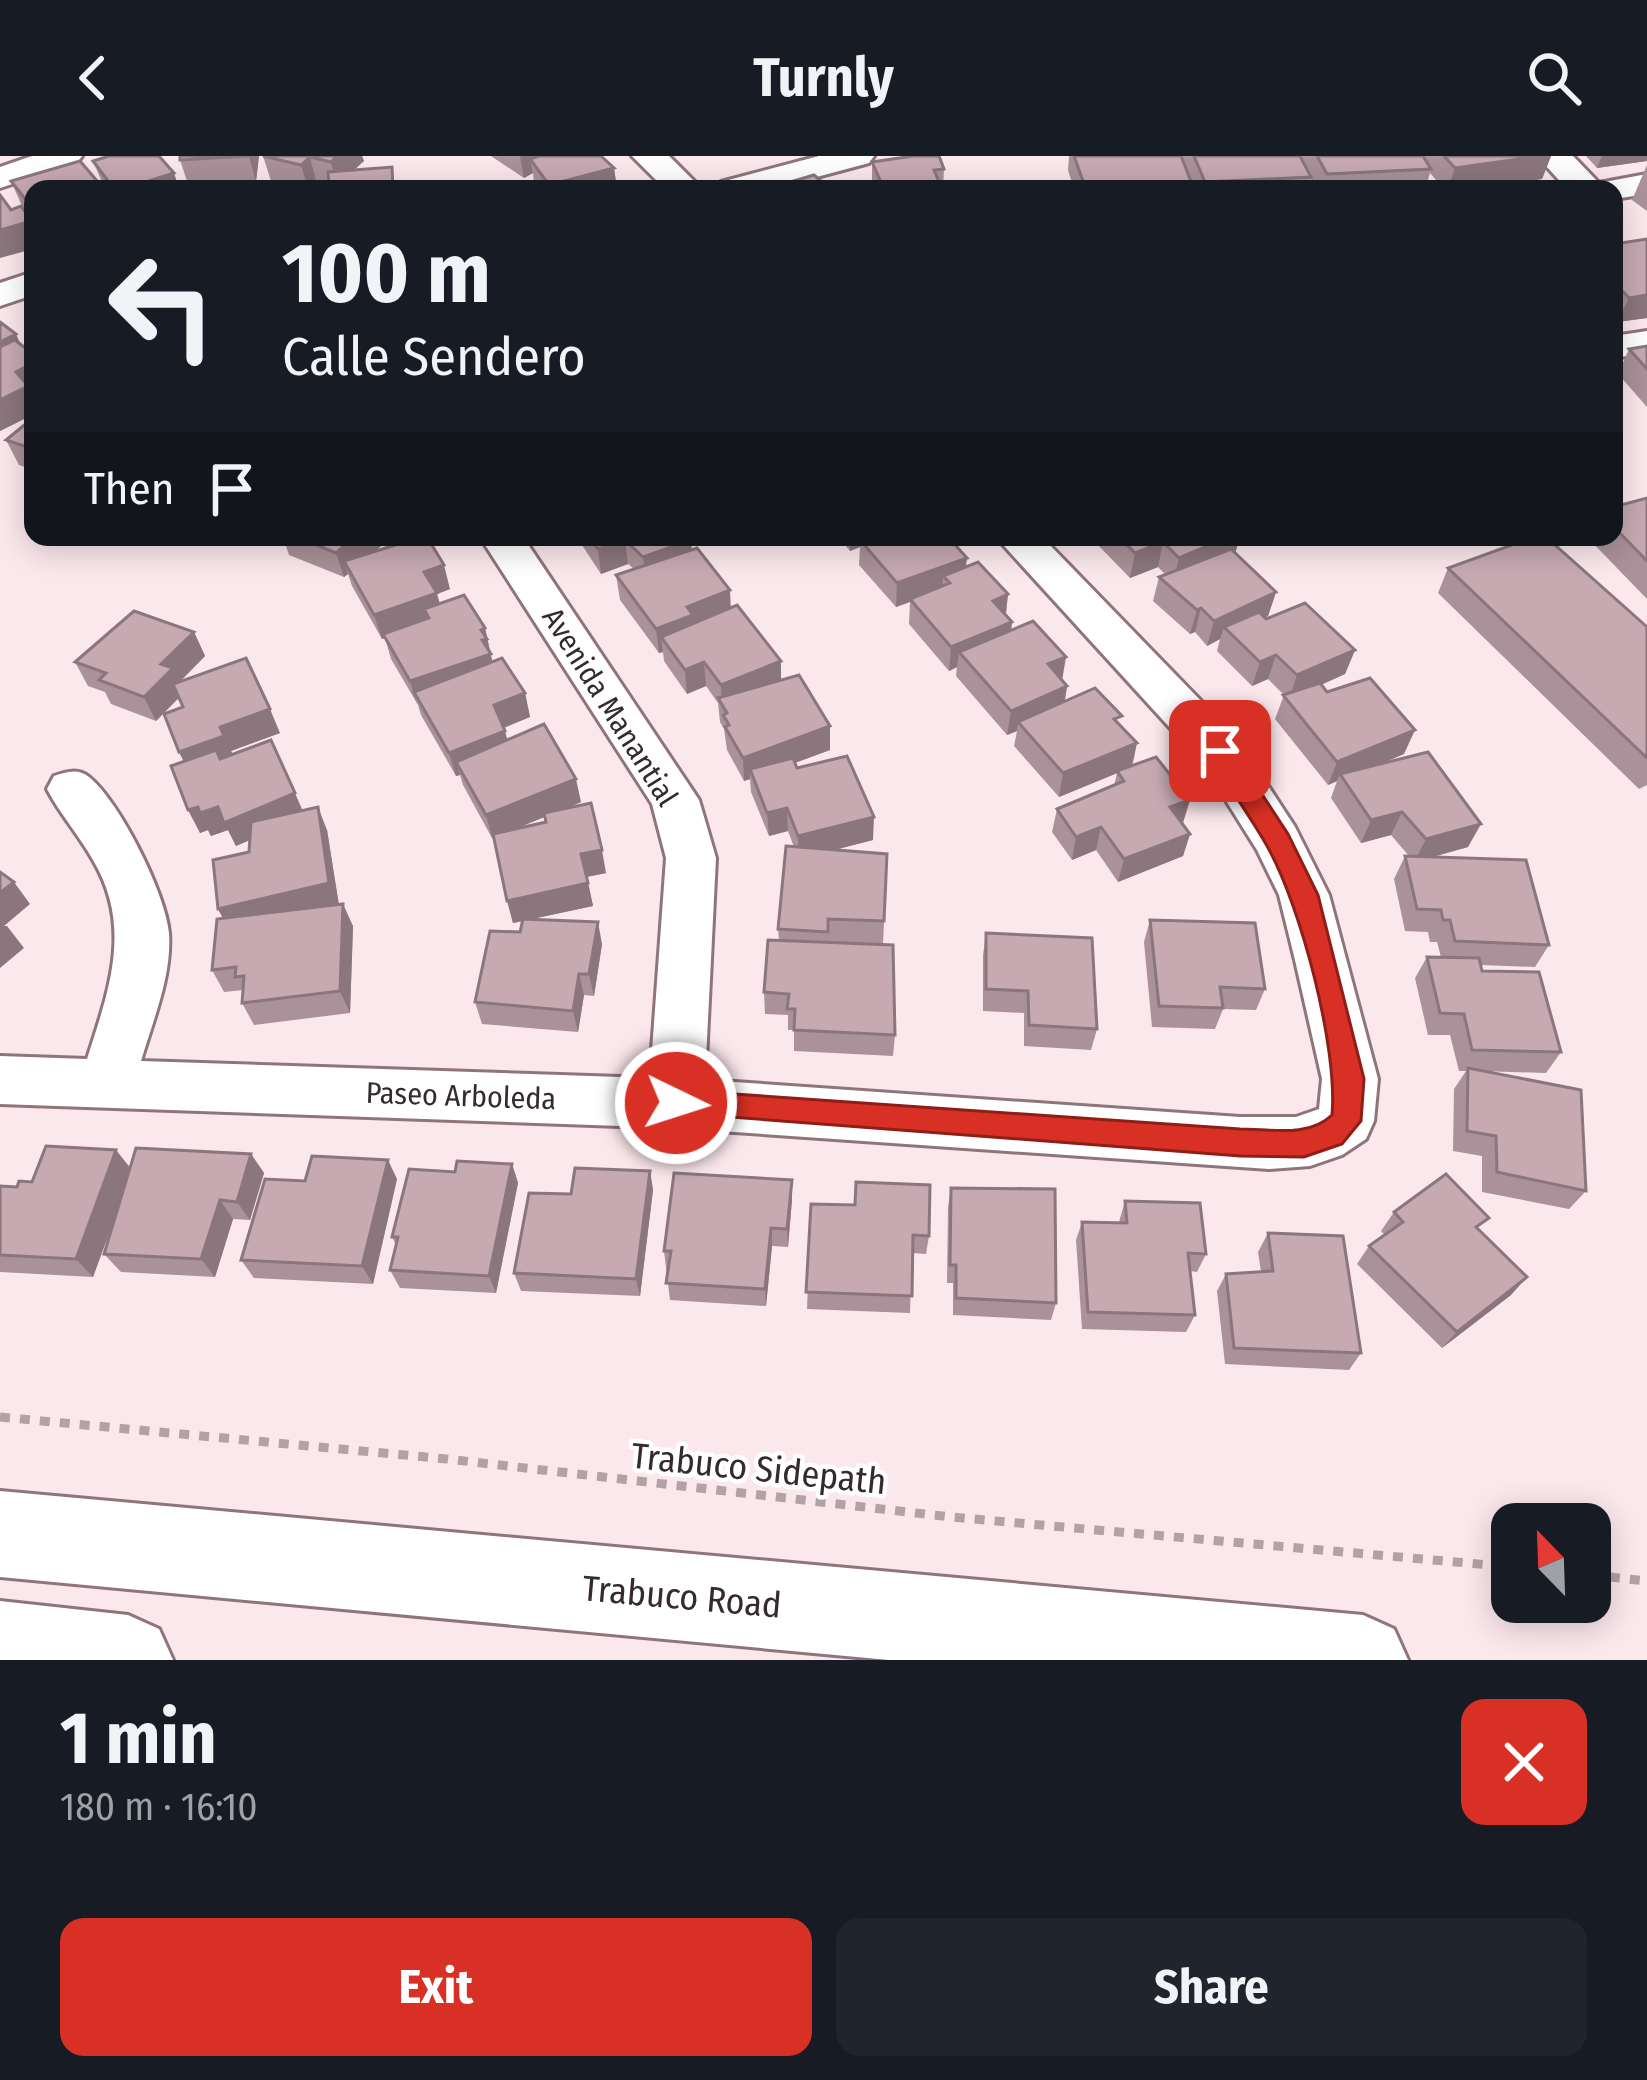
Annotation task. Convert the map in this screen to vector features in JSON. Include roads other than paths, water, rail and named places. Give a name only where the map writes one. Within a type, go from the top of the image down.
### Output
[{"type":"main road","name":"Trabuco Road","points":[[0,1534],[1363,1660]]},
{"type":"main road","points":[[0,1645],[128,1660]]},
{"type":"street","points":[[0,178],[65,156]]},
{"type":"street","points":[[649,156],[675,180]]},
{"type":"street","points":[[767,180],[857,156]]},
{"type":"street","points":[[1554,156],[1577,180]]},
{"type":"street","name":"Avenida Manantial","points":[[507,546],[675,800],[692,858],[676,1103]]},
{"type":"street","name":"Paseo Arboleda","points":[[0,1080],[676,1103],[1304,1144],[1332,1135],[1346,1121],[1350,1079],[1304,895],[1278,842],[1220,751],[1026,546]]},
{"type":"street","points":[[71,789],[107,837],[141,921],[142,955],[107,1084]]}]
